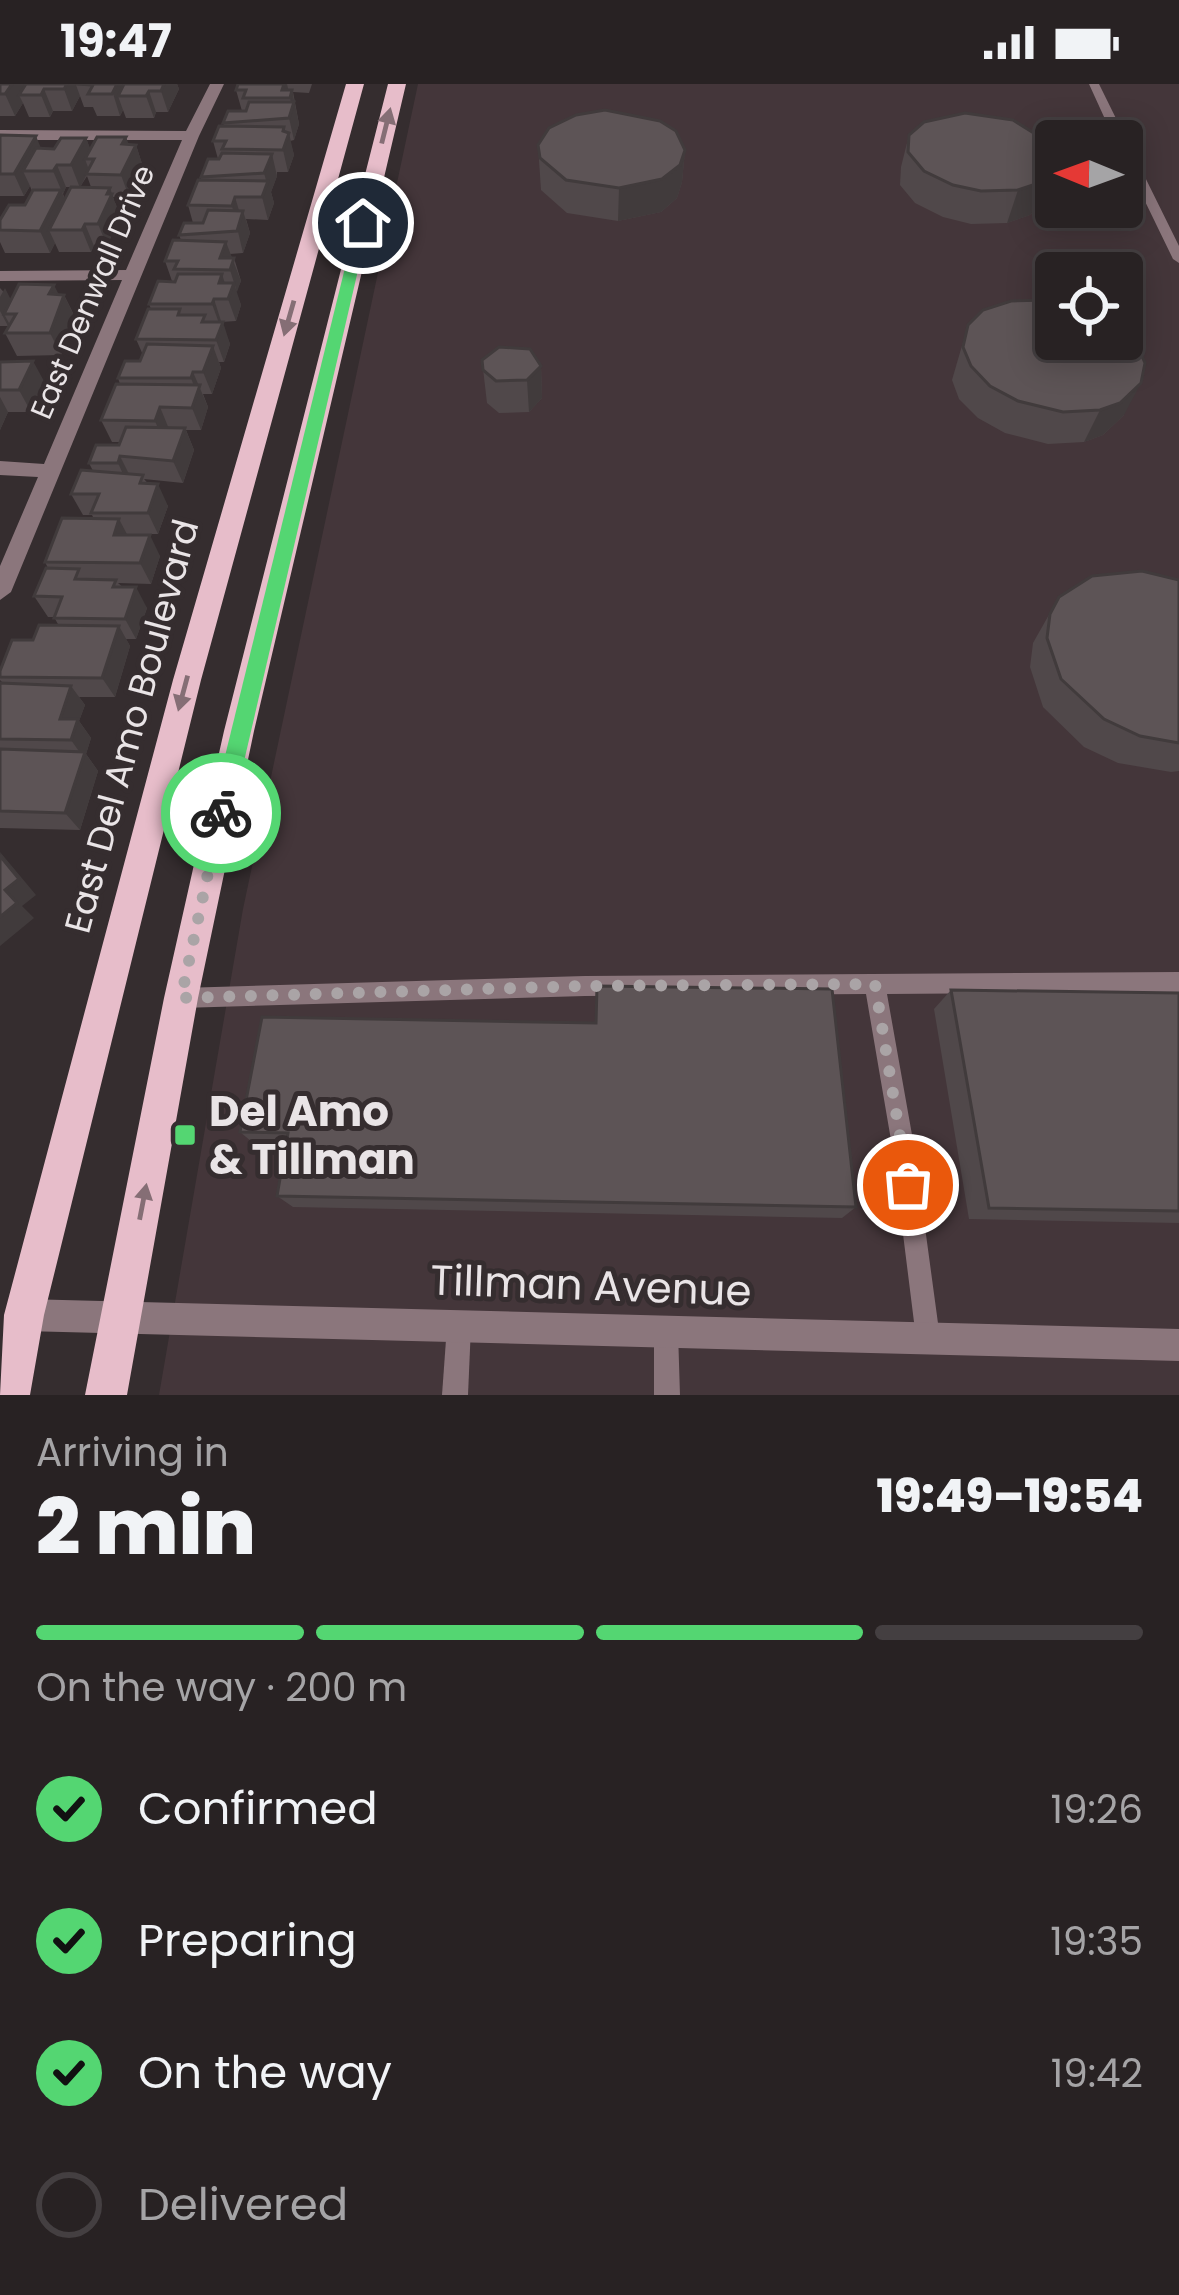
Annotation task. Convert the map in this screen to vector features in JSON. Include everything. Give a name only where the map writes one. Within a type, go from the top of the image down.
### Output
[{"type":"main road","name":"East Del Amo Boulevard","points":[[8,1395],[12,1316],[355,84]]},
{"type":"main road","points":[[106,1395],[181,998],[239,731],[397,84]]},
{"type":"street","name":"East Denwall Drive","points":[[0,592],[190,136],[217,84]]},
{"type":"street","points":[[0,135],[190,136]]},
{"type":"street","points":[[0,276],[132,275]]},
{"type":"street","points":[[0,468],[50,471]]},
{"type":"street","name":"Tillman Avenue","points":[[12,1316],[1179,1345]]},
{"type":"lane","points":[[1094,84],[1111,120]]},
{"type":"lane","points":[[1143,185],[1179,259]]},
{"type":"lane","points":[[181,998],[585,986],[1179,982]]},
{"type":"lane","points":[[875,984],[903,1146],[928,1338]]},
{"type":"lane","points":[[455,1395],[459,1326]]},
{"type":"lane","points":[[666,1332],[667,1395]]},
{"type":"shaded area","points":[[418,84],[1179,84],[1179,1395],[159,1395],[243,909]]},
{"type":"building","points":[[26,84],[67,84],[64,89],[44,89],[41,95],[19,95]]},
{"type":"building","points":[[76,84],[117,84],[112,94],[88,94],[93,85]]},
{"type":"building","points":[[124,84],[164,84],[161,91],[149,91],[146,96],[118,96]]},
{"type":"building","points":[[238,84],[284,84],[282,90],[292,90],[290,98],[243,98],[246,90],[236,90]]},
{"type":"building","points":[[249,102],[294,102],[289,118],[223,123],[228,111],[246,111]]},
{"type":"building","points":[[605,110],[660,121],[676,131],[685,150],[680,165],[662,179],[619,188],[566,180],[540,158],[538,145],[549,128],[576,115]]},
{"type":"building","points":[[965,113],[1013,120],[1035,134],[1035,184],[981,191],[953,185],[924,171],[908,152],[909,135],[924,122]]},
{"type":"building","points":[[219,126],[284,127],[289,133],[283,150],[222,149],[226,141],[213,141]]},
{"type":"building","points":[[0,135],[36,136],[14,174],[0,174]]},
{"type":"building","points":[[97,137],[126,137],[122,144],[136,145],[121,175],[86,174],[94,159],[85,159]]},
{"type":"building","points":[[61,138],[86,138],[71,165],[57,165],[53,171],[23,171],[36,148],[54,149]]},
{"type":"building","points":[[222,153],[272,154],[264,173],[201,177],[208,159],[219,159]]},
{"type":"building","points":[[198,180],[268,181],[262,197],[235,197],[232,206],[188,205]]},
{"type":"building","points":[[71,187],[110,188],[107,194],[112,194],[98,224],[85,224],[82,230],[49,230]]},
{"type":"building","points":[[33,190],[61,190],[40,231],[0,230],[9,205],[25,205]]},
{"type":"building","points":[[208,210],[243,211],[237,231],[179,235],[184,223],[203,223]]},
{"type":"building","points":[[173,240],[226,242],[220,258],[234,258],[230,270],[174,269],[178,261],[165,261]]},
{"type":"building","points":[[178,274],[222,274],[219,283],[234,283],[228,299],[214,299],[212,304],[149,304],[158,281],[175,282]]},
{"type":"building","points":[[19,284],[54,285],[49,294],[64,295],[50,333],[5,333],[16,314],[4,314]]},
{"type":"building","points":[[1035,300],[1035,360],[1143,359],[1145,363],[1141,383],[1120,403],[1100,410],[1063,412],[1018,401],[990,386],[971,366],[963,347],[968,325],[983,310],[1011,301]]},
{"type":"building","points":[[148,309],[180,309],[178,315],[205,315],[202,322],[223,322],[216,340],[136,339]]},
{"type":"building","points":[[147,344],[213,346],[203,372],[193,372],[191,378],[118,378],[125,361],[140,361]]},
{"type":"building","points":[[499,347],[530,349],[541,366],[527,380],[496,381],[483,370],[482,360]]},
{"type":"building","points":[[33,361],[19,390],[0,390],[0,362]]},
{"type":"building","points":[[116,384],[200,385],[192,408],[160,407],[155,421],[101,420]]},
{"type":"building","points":[[126,427],[185,428],[173,461],[120,456],[118,463],[89,463],[96,445],[119,445]]},
{"type":"building","points":[[81,470],[143,475],[140,483],[158,484],[148,513],[91,513],[99,494],[71,494]]},
{"type":"building","points":[[62,518],[119,519],[114,535],[150,535],[140,563],[45,562]]},
{"type":"building","points":[[46,568],[79,569],[75,579],[116,580],[113,587],[136,587],[125,619],[54,618],[62,597],[34,596]]},
{"type":"building","points":[[1142,571],[1179,580],[1179,743],[1140,736],[1104,719],[1061,679],[1047,638],[1050,614],[1059,597],[1092,576]]},
{"type":"building","points":[[39,625],[119,626],[102,678],[0,677],[12,640],[33,640]]},
{"type":"building","points":[[0,683],[71,686],[60,719],[78,719],[71,740],[0,739]]},
{"type":"building","points":[[0,749],[85,752],[65,813],[0,811]]},
{"type":"building","points":[[0,856],[19,879],[5,890],[17,903],[0,917]]},
{"type":"building","points":[[597,986],[832,989],[856,1207],[277,1196],[288,1133],[240,1132],[262,1017],[596,1023]]},
{"type":"building","points":[[951,990],[1179,993],[1179,1211],[989,1208]]},
{"type":"way so far","points":[[221,813],[181,998],[585,986],[875,984],[908,1185]]},
{"type":"place","name":"Del Amo & Tillman","points":[[185,1135]]},
{"type":"route","points":[[221,813],[363,223]]}]
